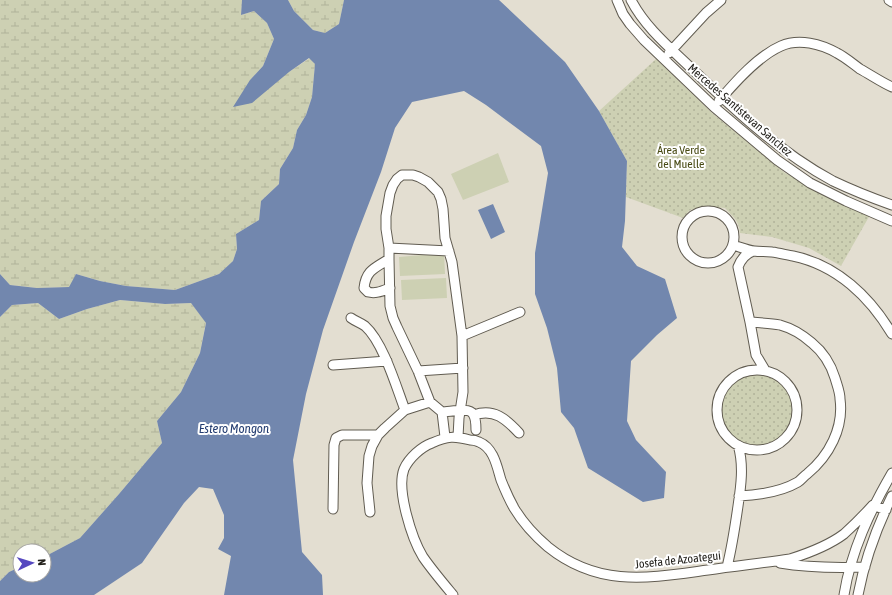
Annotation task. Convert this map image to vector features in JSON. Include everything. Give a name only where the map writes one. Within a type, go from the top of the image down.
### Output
[{"type":"street","name":"Mercedes Santistevan Sanchez","points":[[617,0],[623,14],[644,40],[714,107],[778,160],[810,183],[846,201],[889,219]]},
{"type":"street","name":"Mercedes Santistevan Sanchez","points":[[631,0],[646,24],[658,37],[722,98],[767,138],[834,181],[892,205]]},
{"type":"street","points":[[664,59],[706,13],[722,0]]},
{"type":"street","points":[[714,107],[749,69],[761,59],[782,46],[794,43],[806,43],[826,47],[877,80],[892,87]]},
{"type":"street","points":[[458,437],[460,410],[463,392],[462,336],[452,262],[445,238],[441,199],[438,192],[428,182],[419,177],[407,174],[402,175],[397,178],[390,193],[386,216],[386,229],[389,248],[390,306],[393,318],[418,371],[430,402],[442,412],[454,412],[460,410],[468,410],[472,412],[474,415],[476,430]]},
{"type":"street","points":[[889,219],[892,205]]},
{"type":"street","points":[[703,211],[712,211],[721,214],[728,220],[732,227],[734,236],[733,245],[730,252],[717,262],[708,264],[700,262],[692,258],[683,244],[682,235],[684,227],[695,214],[703,211]]},
{"type":"street","points":[[733,245],[753,251],[772,252],[796,256],[815,263],[830,271],[852,285],[868,300],[885,322],[892,334]]},
{"type":"street","points":[[389,248],[449,251]]},
{"type":"street","points":[[738,267],[743,257],[753,251]]},
{"type":"street","points":[[724,258],[734,263],[738,267],[756,355],[765,370]]},
{"type":"street","points":[[389,259],[368,275],[365,280],[364,288],[368,292],[372,293],[390,288]]},
{"type":"street","points":[[462,336],[520,312]]},
{"type":"street","points":[[351,318],[364,326],[375,338],[387,361],[405,410]]},
{"type":"street","points":[[740,496],[763,494],[781,490],[803,478],[827,452],[834,439],[839,423],[840,411],[840,399],[833,371],[824,355],[813,343],[798,333],[782,326],[750,322]]},
{"type":"street","points":[[751,370],[756,355]]},
{"type":"street","points":[[333,365],[387,361]]},
{"type":"street","points":[[418,371],[463,368]]},
{"type":"street","points":[[746,370],[765,370],[782,377],[791,387],[796,400],[797,414],[794,427],[786,438],[774,446],[761,450],[754,450],[738,445],[729,439],[721,427],[717,413],[718,399],[725,386],[735,376],[746,370]]},
{"type":"street","points":[[370,512],[367,483],[369,456],[378,435],[405,410],[430,402]]},
{"type":"street","points":[[442,412],[445,437]]},
{"type":"street","points":[[474,415],[485,412],[498,416],[509,423],[519,433]]},
{"type":"street","points":[[333,509],[334,444],[336,438],[342,435],[378,435]]},
{"type":"street","name":"Josefa de Azoategui","points":[[453,595],[422,556],[411,530],[406,513],[401,484],[404,470],[410,460],[426,445],[445,437],[458,437],[480,442],[488,449],[493,456],[514,508],[522,520],[531,531],[559,555],[586,569],[606,575],[641,578],[771,562]]},
{"type":"street","points":[[728,567],[740,496],[742,467],[738,445]]},
{"type":"street","points":[[742,467],[749,455],[754,450]]},
{"type":"street","points":[[844,595],[857,544],[873,506],[892,473]]},
{"type":"street","points":[[858,595],[865,567],[877,531],[892,496]]},
{"type":"street","points":[[873,506],[886,510]]},
{"type":"street","points":[[771,562],[790,559],[827,545],[843,534],[873,506]]},
{"type":"street","points":[[771,562],[817,568],[865,567]]},
{"type":"green space","points":[[0,0],[242,0],[241,15],[254,11],[267,23],[274,39],[263,66],[250,80],[289,72],[310,58],[315,64],[312,97],[306,115],[297,130],[293,148],[280,169],[279,184],[261,201],[259,220],[236,234],[237,249],[233,261],[219,274],[175,290],[126,286],[100,281],[76,274],[70,287],[37,288],[10,285],[0,274]]},
{"type":"green space","points":[[288,0],[344,0],[339,24],[325,33],[313,30],[294,11]]},
{"type":"green space","name":"Área Verde del Muelle","points":[[656,59],[712,113],[785,173],[870,215],[841,266],[809,248],[772,237],[740,233],[737,222],[725,208],[705,206],[690,210],[683,218],[626,197],[627,161],[599,111]]},
{"type":"green space","points":[[498,153],[509,182],[463,200],[451,174]]},
{"type":"green space","points":[[444,253],[445,274],[400,276],[399,257]]},
{"type":"green space","points":[[446,278],[447,298],[402,300],[401,280]]},
{"type":"green space","points":[[120,300],[165,304],[191,303],[206,322],[200,353],[181,392],[157,421],[162,443],[119,494],[80,538],[52,553],[52,543],[12,543],[12,571],[0,581],[0,317],[12,305],[38,303],[59,319],[87,309]]},
{"type":"green space","points":[[757,370],[772,373],[785,382],[794,395],[797,410],[794,425],[785,438],[772,447],[757,450],[742,447],[729,438],[720,425],[717,410],[720,395],[729,382],[742,373]]},
{"type":"water","name":"Estero Mongon","points":[[242,0],[288,0],[294,11],[313,30],[325,33],[339,24],[344,0],[499,0],[565,62],[599,111],[627,161],[625,221],[622,247],[637,266],[665,279],[677,318],[657,335],[631,361],[627,421],[636,440],[666,472],[664,498],[643,502],[588,468],[574,428],[561,412],[557,368],[547,328],[535,294],[535,253],[548,173],[541,146],[486,105],[464,91],[412,102],[395,128],[381,172],[354,242],[323,330],[306,394],[293,460],[302,552],[322,575],[323,595],[224,595],[231,556],[218,549],[224,538],[224,515],[213,489],[199,487],[184,503],[142,563],[94,595],[0,595],[0,581],[12,571],[12,583],[52,583],[52,553],[80,538],[162,443],[157,421],[181,392],[200,353],[206,323],[191,303],[165,304],[120,300],[87,309],[59,319],[38,303],[12,305],[0,317],[0,274],[10,285],[37,288],[69,287],[76,274],[100,281],[126,286],[175,290],[219,274],[233,261],[237,249],[236,234],[259,220],[261,201],[279,184],[280,169],[293,148],[297,130],[306,115],[312,97],[315,64],[309,58],[289,72],[252,103],[233,107],[250,80],[263,66],[274,39],[267,23],[254,11],[241,15]]},
{"type":"water","points":[[493,204],[505,232],[491,239],[478,210]]}]
